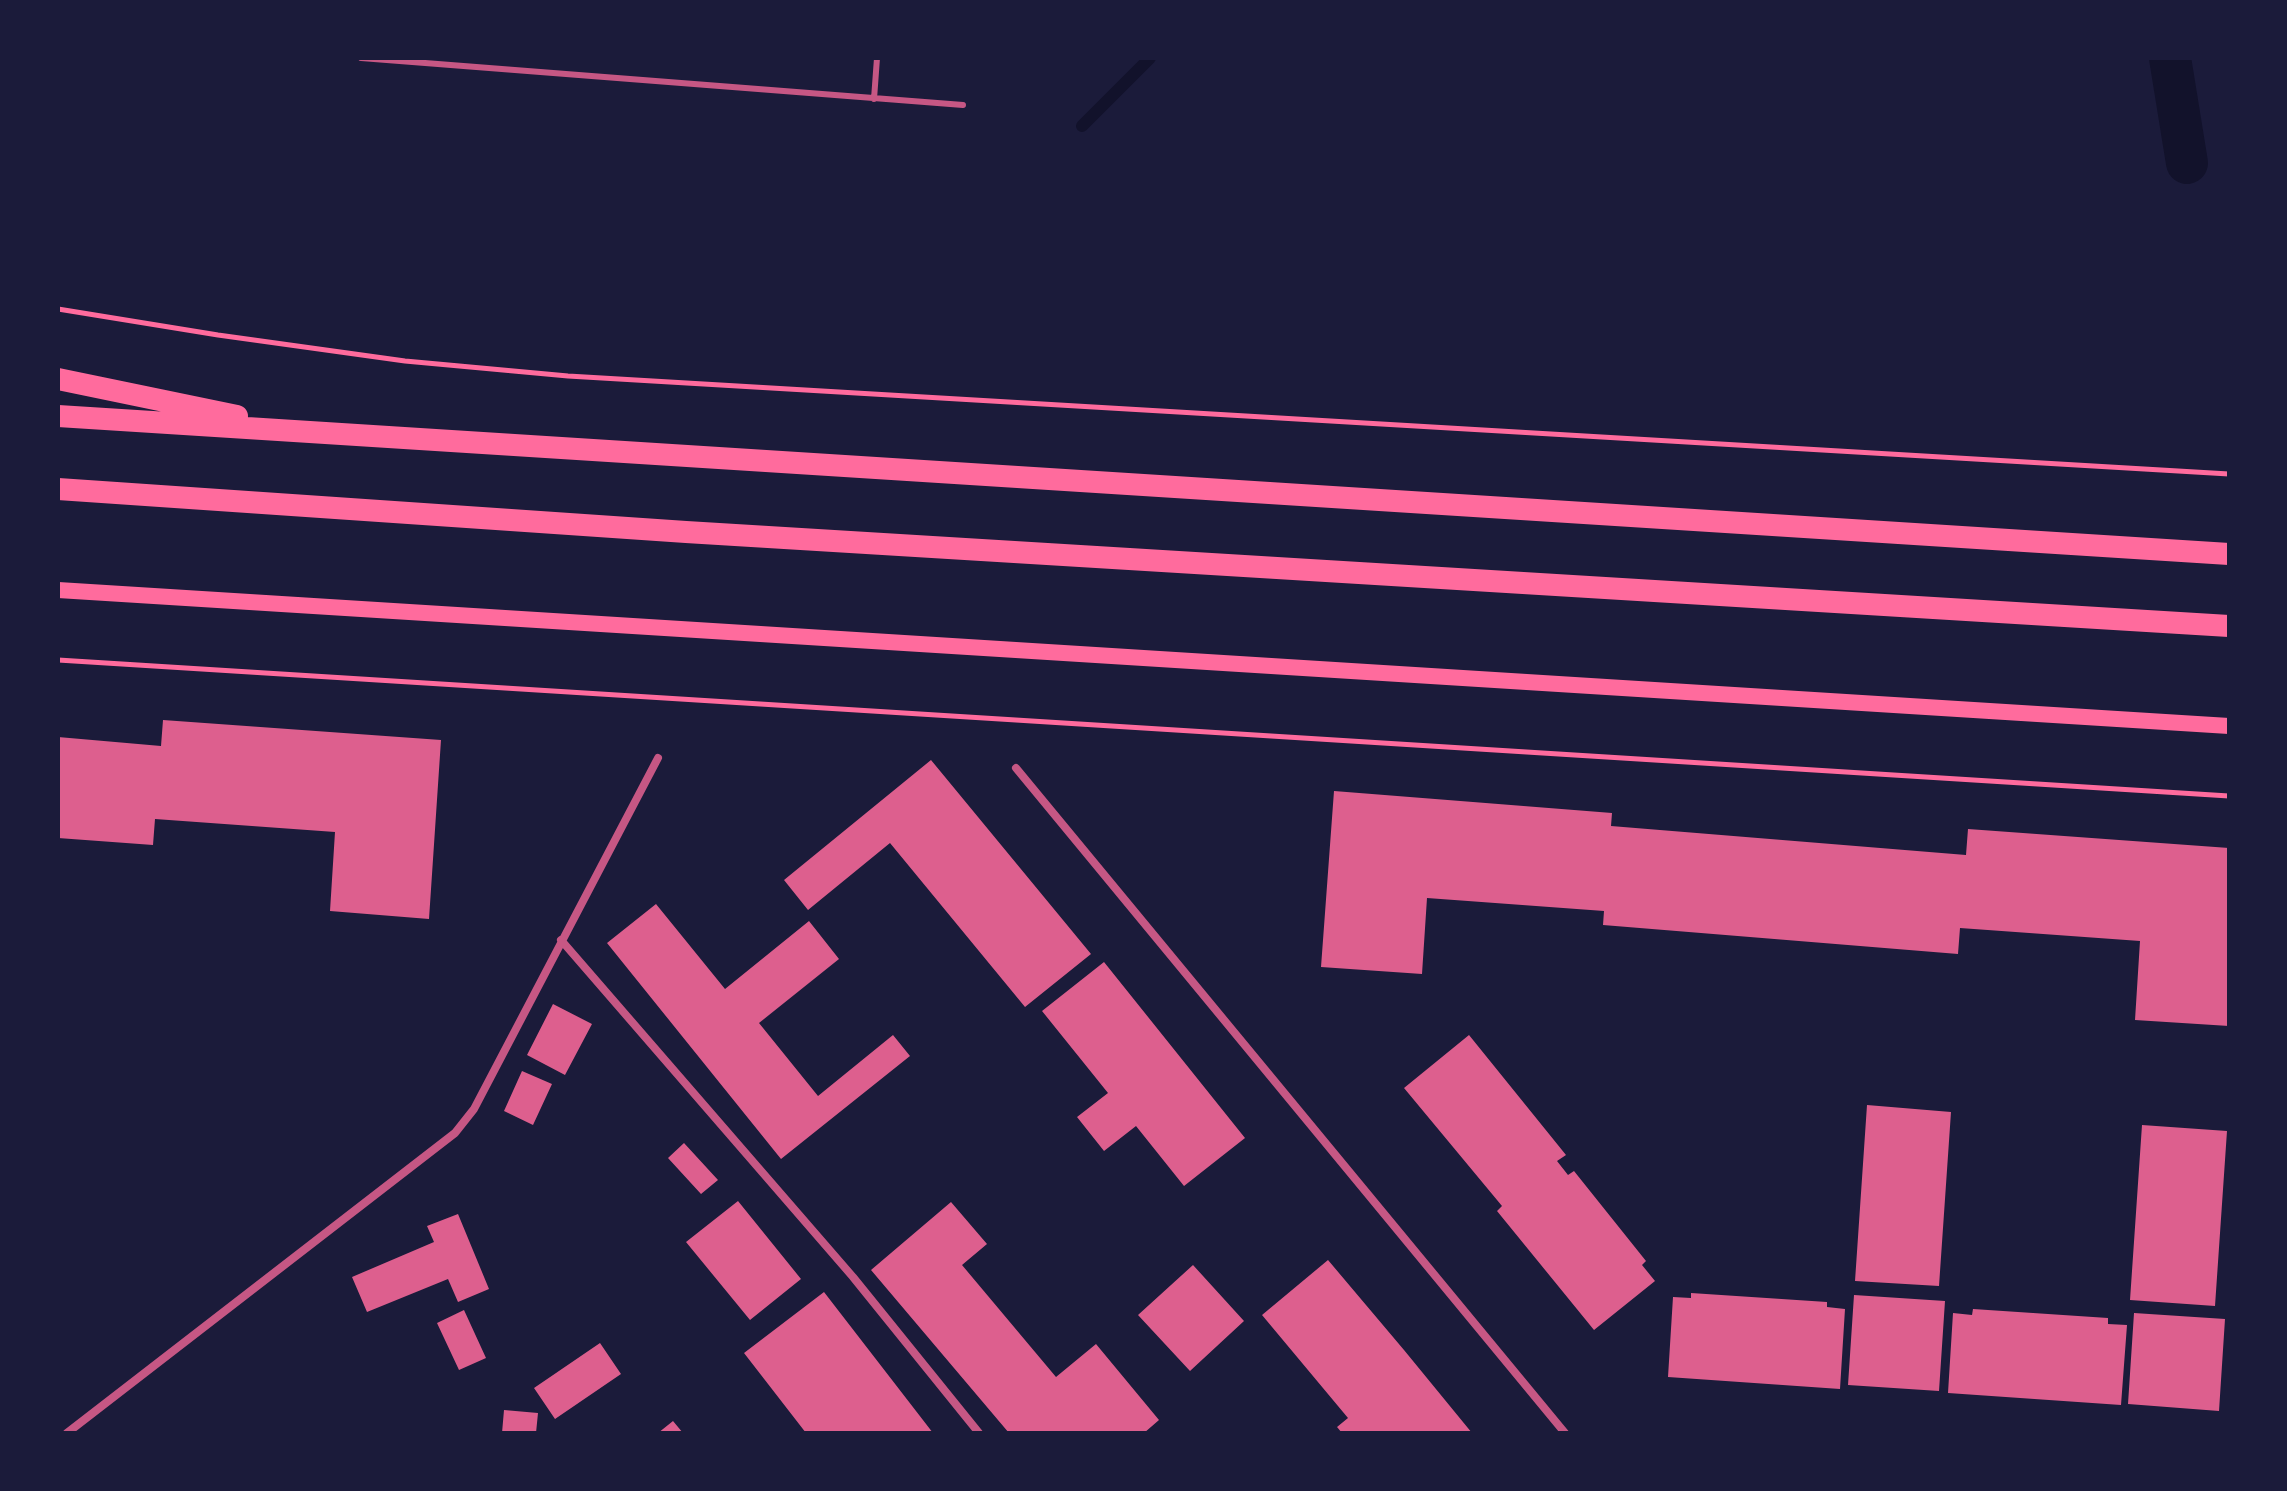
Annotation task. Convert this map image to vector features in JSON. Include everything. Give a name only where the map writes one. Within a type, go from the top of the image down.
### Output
[{"type":"highway","points":[[58,379],[316,433]]},
{"type":"highway","points":[[58,416],[2229,554]]},
{"type":"highway","points":[[58,489],[686,532],[2229,626]]},
{"type":"main road","points":[[58,590],[2229,726]]},
{"type":"street","points":[[67,1433],[455,1133],[474,1109],[658,758]]},
{"type":"street","points":[[1016,768],[1565,1433]]},
{"type":"street","points":[[561,940],[853,1277],[979,1433]]},
{"type":"lane","points":[[361,58],[963,105]]},
{"type":"lane","points":[[874,99],[877,58]]},
{"type":"path","points":[[58,309],[405,361],[568,376],[2229,474]]},
{"type":"path","points":[[58,660],[2229,796]]},
{"type":"building","points":[[163,720],[441,740],[429,919],[330,911],[335,832],[155,819],[153,845],[58,838],[58,737],[161,746]]},
{"type":"building","points":[[931,760],[1091,954],[1025,1007],[890,843],[808,910],[784,880]]},
{"type":"building","points":[[1334,791],[1612,813],[1611,826],[1966,855],[1968,829],[2229,848],[2229,1026],[2135,1020],[2140,941],[1960,928],[1958,954],[1603,925],[1604,911],[1427,898],[1422,974],[1321,967]]},
{"type":"building","points":[[656,904],[725,989],[809,921],[839,959],[759,1023],[818,1096],[893,1035],[910,1056],[781,1159],[607,943]]},
{"type":"building","points":[[1104,962],[1245,1138],[1184,1186],[1136,1126],[1104,1151],[1077,1117],[1108,1093],[1042,1011]]},
{"type":"building","points":[[553,1004],[592,1024],[565,1075],[527,1055]]},
{"type":"building","points":[[1469,1035],[1566,1155],[1557,1161],[1568,1175],[1574,1171],[1646,1261],[1642,1265],[1655,1281],[1594,1330],[1497,1211],[1502,1206],[1404,1088]]},
{"type":"building","points":[[522,1071],[552,1084],[533,1125],[504,1111]]},
{"type":"building","points":[[1867,1105],[1951,1112],[1939,1286],[1855,1281]]},
{"type":"building","points":[[2142,1125],[2227,1131],[2215,1306],[2130,1300]]},
{"type":"building","points":[[684,1143],[718,1180],[701,1194],[668,1158]]},
{"type":"building","points":[[738,1201],[801,1279],[750,1320],[686,1242]]},
{"type":"building","points":[[951,1202],[987,1244],[962,1265],[1056,1377],[1096,1344],[1159,1420],[1144,1433],[1009,1433],[871,1270]]},
{"type":"building","points":[[458,1214],[489,1289],[458,1302],[448,1279],[367,1312],[352,1277],[434,1242],[427,1226]]},
{"type":"building","points":[[1328,1260],[1472,1433],[1342,1433],[1337,1427],[1348,1418],[1262,1315]]},
{"type":"building","points":[[1193,1265],[1244,1321],[1190,1371],[1138,1315]]},
{"type":"building","points":[[824,1292],[933,1433],[806,1433],[744,1353]]},
{"type":"building","points":[[1691,1293],[1827,1302],[1827,1307],[1845,1309],[1840,1389],[1668,1377],[1673,1297],[1691,1298]]},
{"type":"building","points":[[1854,1295],[1945,1301],[1939,1391],[1848,1385]]},
{"type":"building","points":[[1973,1309],[2108,1318],[2108,1324],[2127,1325],[2121,1405],[1948,1393],[1953,1313],[1972,1315]]},
{"type":"building","points":[[464,1310],[486,1358],[459,1370],[437,1323]]},
{"type":"building","points":[[2134,1313],[2225,1319],[2219,1411],[2128,1404]]},
{"type":"building","points":[[600,1343],[621,1374],[555,1419],[534,1388]]},
{"type":"building","points":[[504,1410],[538,1413],[536,1433],[502,1433]]},
{"type":"building","points":[[673,1421],[683,1433],[658,1433]]},
{"type":"waterway","points":[[1082,126],[1150,58]]},
{"type":"waterway","points":[[2170,58],[2187,163]]}]
